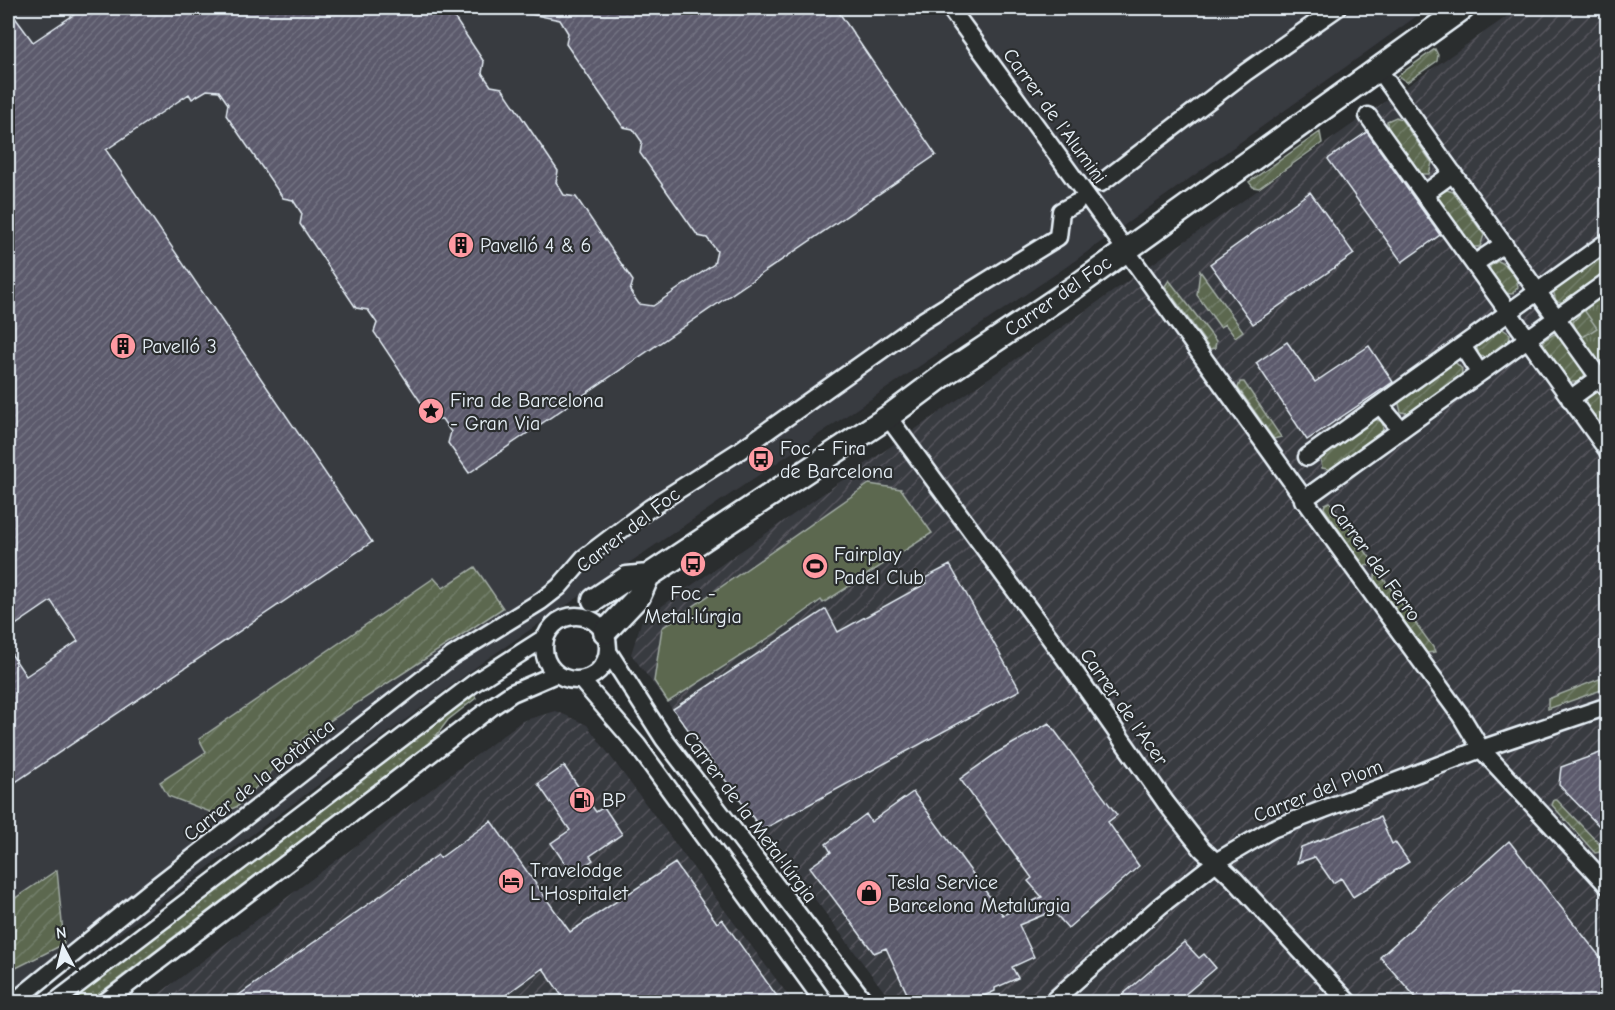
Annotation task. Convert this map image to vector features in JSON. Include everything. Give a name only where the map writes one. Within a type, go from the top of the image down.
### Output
[{"type":"street","name":"Carrer de l'Alumini","points":[[950,8],[1126,249]]},
{"type":"street","points":[[1103,182],[1246,72],[1337,8]]},
{"type":"street","name":"Carrer del Foc","points":[[575,615],[627,578],[648,576],[888,417],[948,372],[1126,249],[1463,8]]},
{"type":"street","points":[[1378,69],[1603,384],[1570,399]]},
{"type":"street","points":[[1368,116],[1608,451]]},
{"type":"street","points":[[1424,194],[1453,173]]},
{"type":"street","name":"Carrer de l'Alumini","points":[[1061,211],[1076,203]]},
{"type":"street","name":"Carrer del Foc","points":[[538,602],[559,587],[585,558],[650,508],[739,451],[924,320],[1058,237],[1061,211]]},
{"type":"street","points":[[1307,457],[1608,241]]},
{"type":"street","points":[[1474,264],[1504,244]]},
{"type":"street","name":"Carrer del Ferro","points":[[1126,249],[1168,305],[1303,500],[1454,707],[1481,749],[1608,886]]},
{"type":"street","points":[[1303,500],[1608,281]]},
{"type":"street","points":[[1462,346],[1479,372]]},
{"type":"street","points":[[1380,405],[1400,429]]},
{"type":"street","name":"Carrer de l'Acer","points":[[888,417],[1069,664],[1166,803],[1202,849],[1348,1002]]},
{"type":"street","name":"Carrer del Foc","points":[[607,643],[639,596],[648,576]]},
{"type":"street","name":"Carrer de la Botànica","points":[[14,1002],[153,889],[452,656],[538,602]]},
{"type":"street","points":[[55,1002],[474,683],[546,637],[553,625],[564,618],[575,615],[589,618],[607,643],[600,671],[581,680],[564,678],[556,674],[545,657],[546,637]]},
{"type":"street","name":"Carrer de la Metal·lúrgia","points":[[607,643],[664,739],[865,1002]]},
{"type":"street","points":[[105,1002],[512,693],[556,674]]},
{"type":"street","points":[[581,680],[637,746],[824,1002]]},
{"type":"street","name":"Carrer del Plom","points":[[1052,1002],[1160,906],[1216,862],[1272,829],[1481,749],[1608,706]]},
{"type":"shaded area","name":"Fira de Barcelona - Gran Via","points":[[8,8],[1428,8],[1066,267],[484,661],[28,1002],[8,1002]]},
{"type":"shaded area","points":[[1519,8],[1607,8],[1607,1002],[892,1002],[631,654],[642,620]]},
{"type":"shaded area","points":[[556,711],[587,725],[793,1002],[148,1002],[522,721]]},
{"type":"green space","points":[[1435,49],[1438,55],[1437,61],[1407,82],[1398,76]]},
{"type":"green space","points":[[1396,117],[1401,119],[1432,163],[1429,174],[1418,174],[1387,130],[1387,121]]},
{"type":"green space","points":[[1320,132],[1322,143],[1259,188],[1253,187],[1249,182]]},
{"type":"green space","points":[[1447,190],[1453,192],[1484,235],[1480,247],[1469,247],[1438,203],[1439,194]]},
{"type":"green space","points":[[1603,252],[1607,252],[1607,275],[1568,304],[1556,301],[1553,290]]},
{"type":"green space","points":[[1498,261],[1508,268],[1516,279],[1518,287],[1512,294],[1503,293],[1489,274],[1490,266]]},
{"type":"green space","points":[[1200,271],[1243,331],[1235,337],[1225,324],[1220,327],[1197,295]]},
{"type":"green space","points":[[1169,280],[1216,341],[1215,348],[1210,349],[1165,286]]},
{"type":"green space","points":[[1607,292],[1607,381],[1565,322]]},
{"type":"green space","points":[[1584,310],[1597,328],[1580,339],[1573,322]]},
{"type":"green space","points":[[1501,328],[1510,334],[1509,344],[1491,358],[1479,356],[1476,345],[1496,329]]},
{"type":"green space","points":[[1554,334],[1561,336],[1584,367],[1585,374],[1580,382],[1567,382],[1543,350],[1544,340]]},
{"type":"green space","points":[[1448,362],[1455,362],[1462,369],[1461,379],[1413,414],[1401,412],[1398,400]]},
{"type":"green space","points":[[1240,382],[1244,382],[1281,437],[1274,439],[1238,388]]},
{"type":"green space","points":[[1597,392],[1607,400],[1607,437],[1586,409],[1586,397]]},
{"type":"green space","points":[[1370,418],[1381,421],[1382,436],[1334,470],[1322,468],[1320,457]]},
{"type":"green space","name":"Fairplay Padel Club","points":[[869,484],[901,489],[932,533],[823,603],[821,600],[775,634],[668,702],[654,681],[662,628]]},
{"type":"green space","points":[[1330,502],[1371,559],[1371,565],[1364,566],[1324,508],[1325,504]]},
{"type":"green space","points":[[475,567],[503,608],[305,737],[238,806],[218,815],[168,796],[160,782],[206,752],[199,739],[434,578],[443,588]]},
{"type":"green space","points":[[1380,574],[1435,652],[1427,653],[1375,581],[1375,575]]},
{"type":"green space","points":[[1607,676],[1607,688],[1548,709],[1548,699]]},
{"type":"green space","points":[[474,694],[476,698],[448,720],[433,740],[88,1002],[70,1002]]},
{"type":"green space","points":[[1554,800],[1557,800],[1601,846],[1600,852],[1595,853],[1552,805]]},
{"type":"green space","points":[[57,870],[64,944],[8,972],[8,903]]},
{"type":"building","points":[[8,8],[33,42],[84,8],[448,8],[484,62],[482,73],[491,86],[502,88],[558,171],[556,182],[564,195],[576,197],[633,281],[630,291],[639,304],[653,306],[714,264],[717,251],[707,238],[698,236],[640,153],[642,142],[633,129],[623,127],[566,44],[568,33],[560,20],[530,14],[530,8],[836,8],[936,155],[469,473],[448,443],[451,432],[442,419],[432,419],[374,332],[377,323],[368,310],[356,308],[300,224],[302,214],[293,200],[283,198],[226,115],[228,104],[219,91],[207,90],[192,99],[189,94],[106,150],[372,542],[8,787],[8,649],[26,676],[78,641],[51,601],[8,630]]},
{"type":"building","points":[[1367,132],[1440,235],[1402,262],[1328,159]]},
{"type":"building","points":[[1310,192],[1354,254],[1253,324],[1210,264]]},
{"type":"building","points":[[1287,342],[1315,382],[1369,346],[1393,382],[1307,440],[1256,363]]},
{"type":"building","points":[[950,565],[1020,690],[762,830],[673,709],[826,609],[838,632],[927,583],[925,578]]},
{"type":"building","points":[[1049,723],[1117,815],[1108,822],[1139,866],[1068,928],[1053,911],[1019,925],[1034,957],[1012,967],[1018,978],[971,1002],[911,1002],[886,948],[874,953],[810,867],[831,852],[826,844],[866,814],[871,822],[913,792],[1003,915],[1042,897],[1028,881],[1032,878],[960,779],[998,752]]},
{"type":"building","points":[[1608,750],[1608,835],[1559,785],[1561,767]]},
{"type":"building","points":[[564,766],[596,812],[604,807],[622,834],[590,856],[593,860],[572,874],[551,843],[570,830],[538,784]]},
{"type":"building","points":[[1380,817],[1392,844],[1395,842],[1409,862],[1353,897],[1341,878],[1333,883],[1315,857],[1297,863],[1301,847]]},
{"type":"building","points":[[491,821],[570,932],[675,863],[717,923],[722,919],[781,1002],[566,1002],[543,968],[496,1002],[229,1002],[438,855],[440,858]]},
{"type":"building","points":[[1509,841],[1608,967],[1608,1002],[1420,1002],[1380,957]]},
{"type":"building","points":[[1184,942],[1199,958],[1204,954],[1216,968],[1176,1002],[1114,1002]]},
{"type":"place","name":"Pavelló 4 & 6","points":[[461,245]]},
{"type":"place","name":"Pavelló 3","points":[[123,346]]},
{"type":"place","name":"Fira de Barcelona - Gran Via","points":[[431,411]]},
{"type":"place","name":"Foc - Fira de Barcelona","points":[[761,459]]},
{"type":"place","name":"Foc - Metal·lúrgia","points":[[693,564]]},
{"type":"place","name":"Fairplay Padel Club","points":[[815,566]]},
{"type":"place","name":"BP","points":[[582,800]]},
{"type":"place","name":"Travelodge L'Hospitalet","points":[[511,881]]},
{"type":"place","name":"Tesla Service Barcelona Metalurgia","points":[[869,893]]}]
